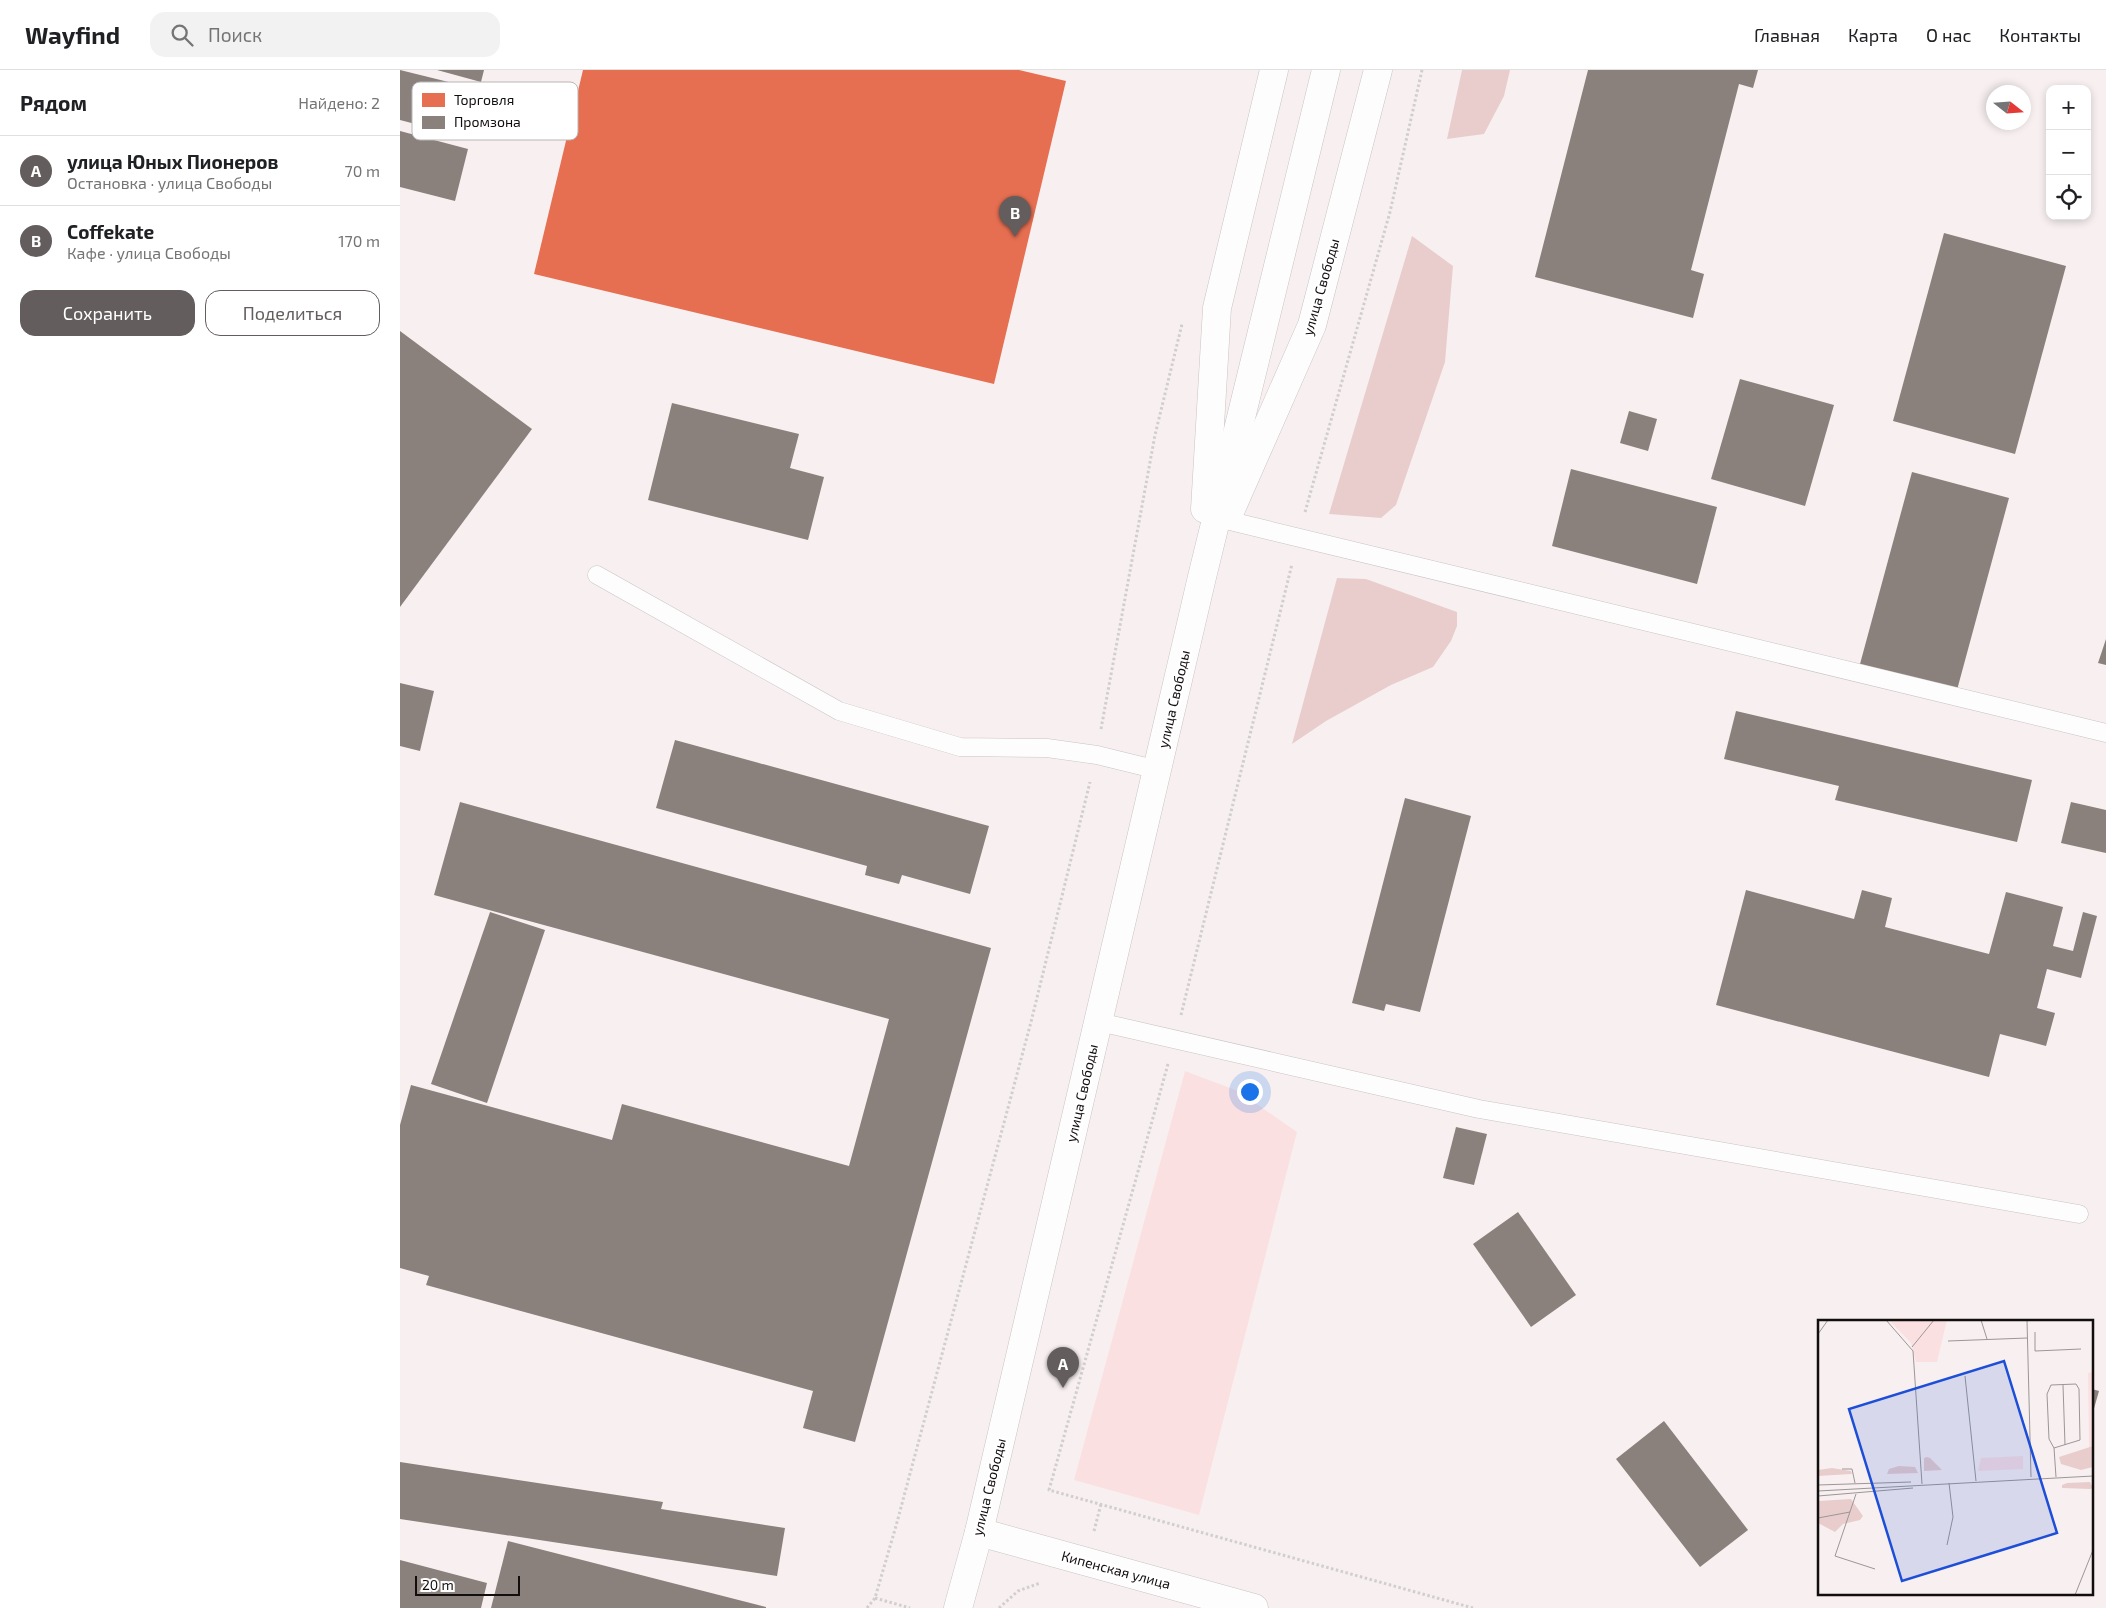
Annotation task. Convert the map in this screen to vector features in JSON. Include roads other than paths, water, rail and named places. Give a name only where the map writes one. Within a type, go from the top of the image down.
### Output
[{"type":"main road","name":"улица Свободы","points":[[1202,577],[1217,308],[1274,70]]},
{"type":"main road","name":"улица Свободы","points":[[958,1608],[979,1532],[1202,577],[1326,70]]},
{"type":"main road","name":"улица Свободы","points":[[1202,577],[1312,325],[1378,70]]},
{"type":"main road","name":"Кипенская улица","points":[[979,1532],[1254,1608]]},
{"type":"lane","points":[[1226,520],[2106,733]]},
{"type":"lane","points":[[597,575],[839,711],[960,747],[1047,748],[1097,755],[1158,770]]},
{"type":"lane","points":[[1099,1022],[1479,1109],[2079,1214]]},
{"type":"place","name":"Coffekate","points":[[1015,237]]},
{"type":"place","name":"улица Юных Пионеров","points":[[1063,1388]]}]
